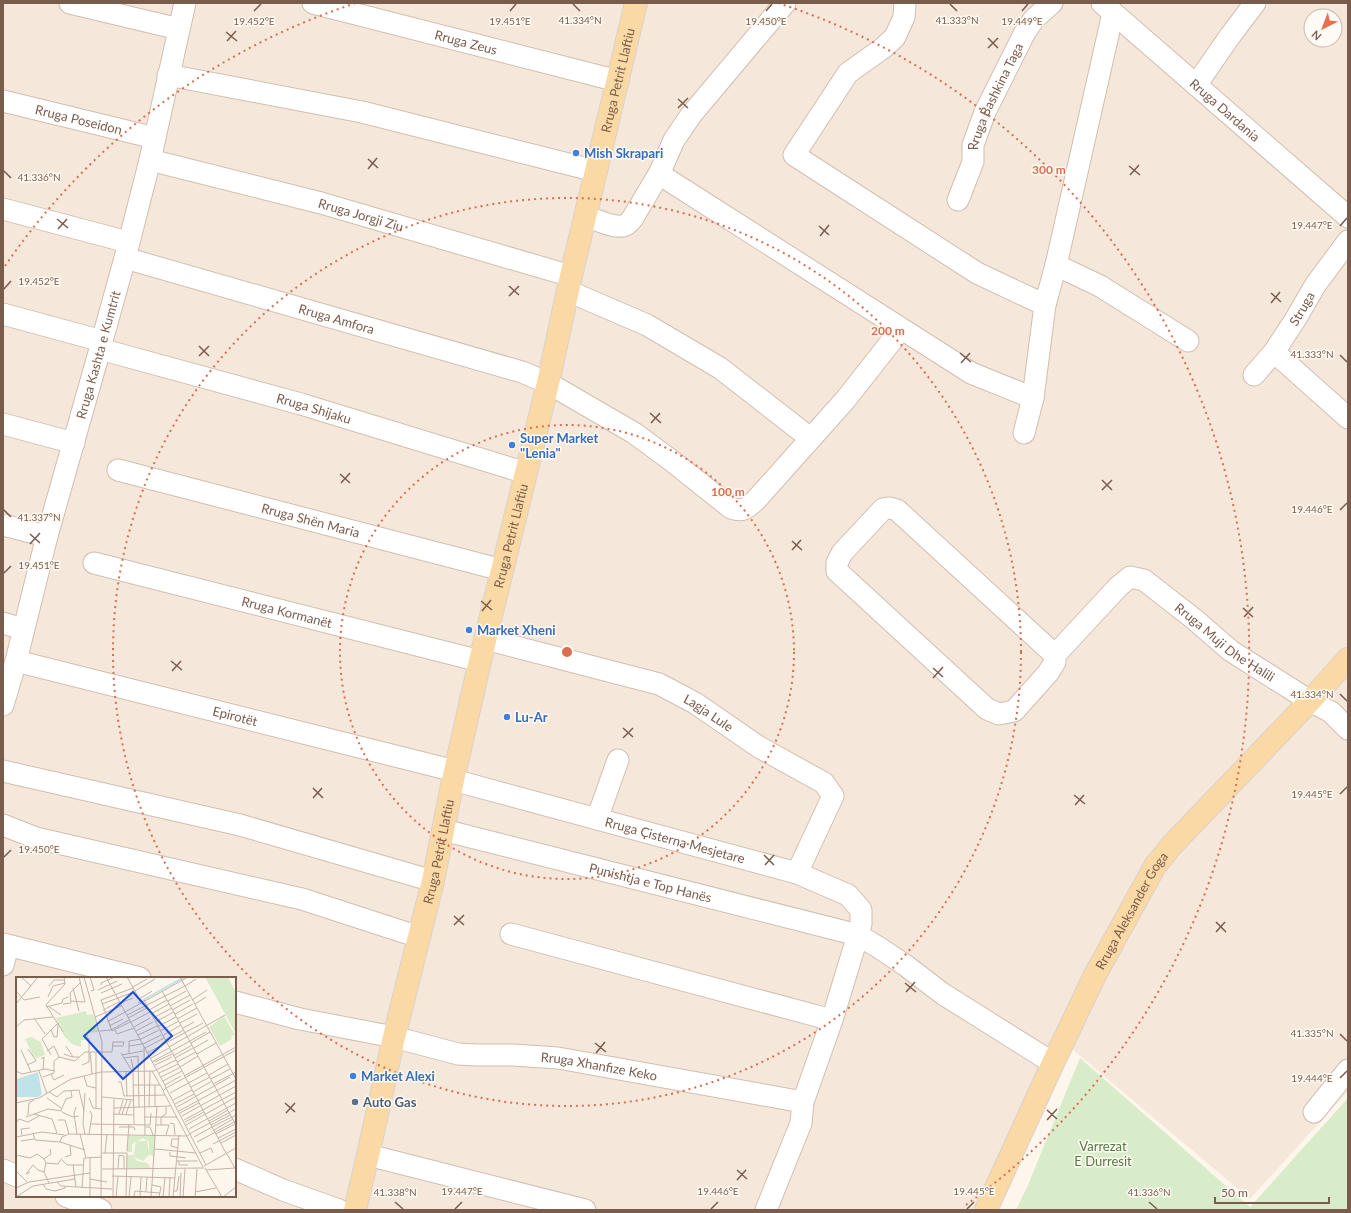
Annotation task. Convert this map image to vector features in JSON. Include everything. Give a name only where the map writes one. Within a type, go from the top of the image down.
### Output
[{"type":"main road","name":"Rruga Petrit Llaftiu","points":[[355,1210],[394,1037],[433,881],[454,776],[485,639],[548,383],[585,216],[636,3]]},
{"type":"main road","name":"Rruga Aleksander Goga","points":[[986,1210],[1095,975],[1155,866],[1172,844],[1310,701],[1348,659]]},
{"type":"street","points":[[70,3],[179,29]]},
{"type":"street","name":"Rruga Kashta e Kumtrit","points":[[3,705],[16,661],[46,536],[74,444],[150,160],[185,3]]},
{"type":"street","name":"Rruga Zeus","points":[[313,3],[618,81]]},
{"type":"street","points":[[585,216],[614,226],[621,227],[627,225],[659,174],[674,140],[692,115],[785,3]]},
{"type":"street","points":[[905,3],[904,17],[895,37],[884,48],[848,72],[794,155],[977,273],[1046,305]]},
{"type":"street","name":"Rruga Bashkina Taga","points":[[958,200],[973,162],[973,145],[985,112],[1025,32],[1034,19],[1052,3]]},
{"type":"street","points":[[1196,84],[1230,36],[1256,3]]},
{"type":"street","points":[[1024,433],[1033,398],[1046,305],[1056,265],[1107,8]]},
{"type":"street","name":"Rruga Dardania","points":[[1107,8],[1348,217]]},
{"type":"street","points":[[168,75],[362,112],[596,171]]},
{"type":"street","name":"Rruga Poseidon","points":[[3,101],[155,138]]},
{"type":"street","name":"Rruga Jorgji Ziu","points":[[150,160],[321,203],[570,283],[647,325],[720,368],[810,438]]},
{"type":"street","points":[[659,174],[971,373],[1033,398]]},
{"type":"street","name":"Rruga Amfora","points":[[3,209],[126,250],[522,372],[548,383],[634,433],[731,508],[740,511],[747,508],[755,501],[810,438]]},
{"type":"street","name":"Struga","points":[[1254,375],[1274,352],[1296,320],[1316,284],[1348,241]]},
{"type":"street","points":[[1056,265],[1100,286],[1188,341]]},
{"type":"street","name":"Rruga Shijaku","points":[[3,314],[526,473]]},
{"type":"street","points":[[810,438],[846,399],[901,329]]},
{"type":"street","points":[[1274,352],[1348,418]]},
{"type":"street","points":[[3,424],[74,444]]},
{"type":"street","name":"Rruga Shën Maria","points":[[118,470],[502,570]]},
{"type":"street","points":[[890,508],[897,510],[1055,655],[1055,662],[1048,673],[1014,711],[999,714],[987,709],[837,571],[837,563],[842,553],[884,509],[890,508]]},
{"type":"street","points":[[3,525],[46,536]]},
{"type":"street","name":"Rruga Kormanët","points":[[94,563],[480,661]]},
{"type":"street","name":"Rruga Muji Dhe Halili","points":[[1055,655],[1130,577],[1144,580],[1194,619],[1231,651],[1310,701],[1331,712],[1348,729]]},
{"type":"street","points":[[3,624],[23,629]]},
{"type":"street","name":"Lagja Lule","points":[[485,639],[658,684],[695,703],[759,748],[824,783],[833,796],[797,873]]},
{"type":"street","name":"Epirotët","points":[[16,661],[454,776]]},
{"type":"street","points":[[597,819],[618,760]]},
{"type":"street","points":[[3,771],[240,825],[433,881]]},
{"type":"street","name":"Rruga Çisterna Mesjetare","points":[[454,776],[597,819],[797,873],[848,895],[861,910],[861,924],[858,935],[832,1020],[803,1102],[800,1123],[766,1210]]},
{"type":"street","points":[[3,825],[36,838],[302,899],[419,937]]},
{"type":"street","name":"Punishtja e Top Hanës","points":[[443,830],[858,935],[905,964],[943,994],[1053,1063]]},
{"type":"street","points":[[511,934],[832,1020]]},
{"type":"street","points":[[5,952],[135,977]]},
{"type":"street","name":"Rruga Xhanfize Keko","points":[[236,1002],[300,1019],[394,1037],[458,1054],[477,1056],[513,1055],[558,1058],[803,1102]]},
{"type":"street","points":[[1314,1112],[1348,1070]]},
{"type":"street","points":[[368,1155],[585,1210]]},
{"type":"street","points":[[236,1169],[283,1190],[339,1210]]},
{"type":"street","points":[[3,1170],[16,1176]]},
{"type":"street","points":[[68,1197],[101,1210]]},
{"type":"shaded area","points":[[3,3],[1348,3],[1348,1091],[1250,1199],[1059,1038],[979,1210],[3,1210]]},
{"type":"green space","name":"Varrezat E Durresit","points":[[1080,1058],[1250,1207],[1348,1098],[1348,1210],[1016,1210],[1028,1185]]},
{"type":"place","name":"Mish Skrapari","points":[[576,153]]},
{"type":"place","name":"Super Market \"Lenia\"","points":[[512,445]]},
{"type":"place","name":"Market Xheni","points":[[469,630]]},
{"type":"place","name":"Lu-Ar","points":[[507,717]]},
{"type":"place","name":"Market Alexi","points":[[353,1076]]},
{"type":"place","name":"Auto Gas","points":[[355,1102]]}]
